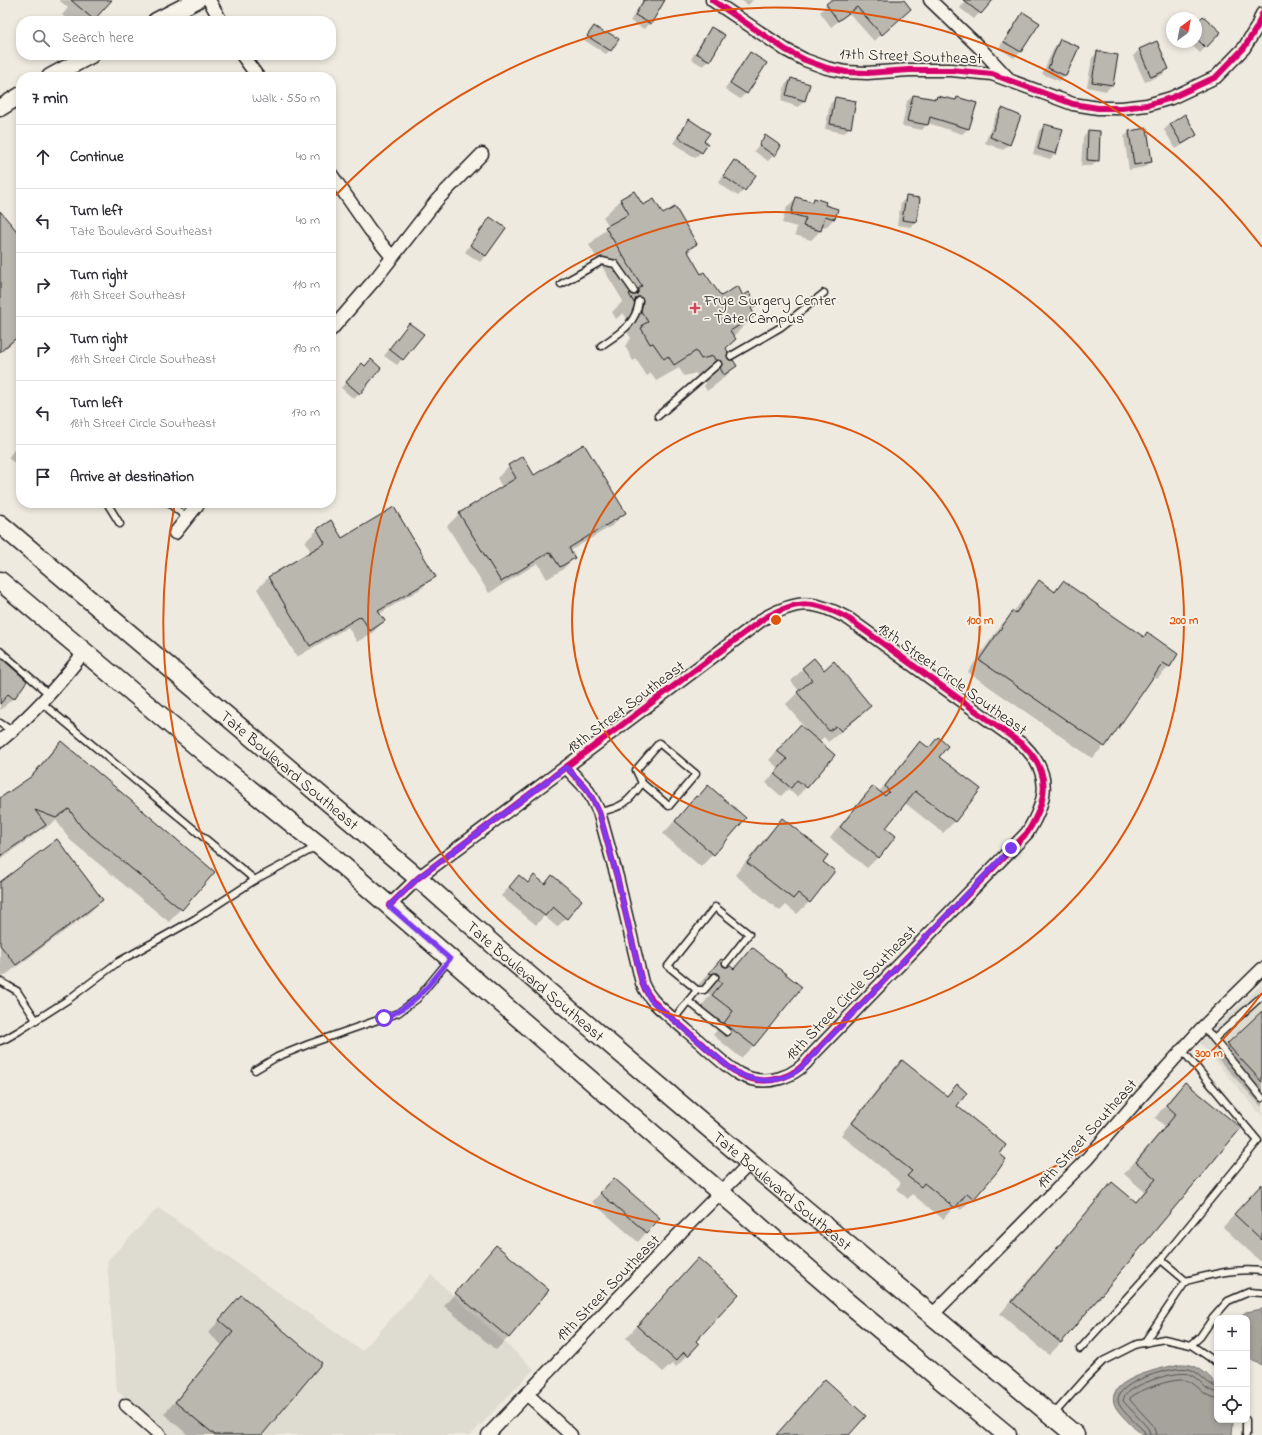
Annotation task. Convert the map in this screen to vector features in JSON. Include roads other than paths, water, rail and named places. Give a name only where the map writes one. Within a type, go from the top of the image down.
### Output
[{"type":"main road","name":"Tate Boulevard Southeast","points":[[0,524],[418,878],[515,963],[750,1163],[1074,1435]]},
{"type":"main road","points":[[0,581],[206,754],[320,846],[847,1302],[1007,1435]]},
{"type":"street","points":[[166,16],[197,0]]},
{"type":"street","points":[[209,0],[218,16]]},
{"type":"street","name":"17th Street Southeast","points":[[712,0],[786,50],[805,60],[827,68],[846,72],[867,73],[909,70],[951,70],[992,74],[1073,104],[1098,108],[1122,108],[1147,105],[1171,98],[1216,77],[1244,48],[1257,27],[1262,14]]},
{"type":"street","points":[[930,0],[980,48],[1010,80]]},
{"type":"street","points":[[59,72],[82,60]]},
{"type":"street","points":[[246,60],[254,72]]},
{"type":"street","points":[[0,108],[16,98]]},
{"type":"street","points":[[336,324],[377,277],[437,200],[482,154]]},
{"type":"street","points":[[336,181],[370,230],[392,257]]},
{"type":"street","points":[[175,533],[194,508]]},
{"type":"street","name":"18th Street Southeast","points":[[389,906],[418,878],[763,619],[786,608],[810,604]]},
{"type":"street","name":"18th Street Circle Southeast","points":[[566,767],[586,788],[599,812],[617,877],[642,983],[650,999],[731,1069],[746,1077],[758,1080],[771,1080],[780,1079],[795,1072],[808,1061],[1026,832],[1037,816],[1044,792],[1043,780],[1039,765],[1031,752],[849,619],[832,610],[819,605],[810,604]]},
{"type":"street","points":[[0,740],[12,731],[46,698],[65,677],[84,652]]},
{"type":"street","name":"19th Street Southeast","points":[[931,1316],[1086,1160],[1135,1102],[1182,1050],[1262,969]]},
{"type":"street","name":"19th Street Southeast","points":[[488,1435],[681,1232],[750,1163]]},
{"type":"street","points":[[527,1394],[571,1435]]},
{"type":"street","points":[[126,1405],[160,1435]]},
{"type":"lane","points":[[561,284],[602,262],[614,264],[634,291]]},
{"type":"lane","points":[[731,356],[781,327],[824,293]]},
{"type":"lane","points":[[601,346],[628,326],[638,311],[640,301]]},
{"type":"lane","points":[[658,416],[718,364]]},
{"type":"lane","points":[[110,508],[120,524]]},
{"type":"lane","points":[[176,508],[187,518]]},
{"type":"lane","points":[[0,651],[46,698],[255,880]]},
{"type":"lane","points":[[0,723],[12,731]]},
{"type":"lane","points":[[659,743],[696,774],[669,806],[642,783],[636,770],[659,743]]},
{"type":"lane","points":[[599,812],[619,808],[630,799],[642,783]]},
{"type":"lane","points":[[0,1041],[8,1038],[68,999],[118,962],[195,919],[255,880],[320,846]]},
{"type":"lane","points":[[715,978],[704,990],[697,990],[668,966],[715,907],[749,934],[726,963]]},
{"type":"lane","points":[[255,1070],[278,1057],[309,1044],[398,1013],[417,999],[450,959]]},
{"type":"lane","points":[[0,981],[17,991],[36,1020]]},
{"type":"lane","points":[[674,1019],[697,990]]},
{"type":"lane","points":[[1214,1039],[1262,996]]},
{"type":"lane","points":[[688,1001],[727,1032]]},
{"type":"lane","points":[[1204,1027],[1262,1098]]},
{"type":"lane","points":[[0,1037],[8,1038]]},
{"type":"lane","points":[[1080,1349],[1161,1260],[1258,1141],[1182,1050]]},
{"type":"lane","points":[[1161,1260],[1186,1281]]},
{"type":"lane","points":[[1144,1343],[1186,1281],[1215,1273],[1246,1269],[1262,1271]]},
{"type":"lane","points":[[1191,1345],[1200,1337],[1213,1318],[1228,1301],[1249,1292],[1262,1293]]},
{"type":"lane","points":[[1052,1416],[1103,1361],[1137,1344],[1164,1340],[1191,1345],[1214,1361]]},
{"type":"lane","points":[[1246,1423],[1246,1435]]},
{"type":"water","points":[[1262,1309],[1262,1366],[1256,1361],[1250,1360],[1250,1315],[1242,1315],[1246,1312]]},
{"type":"water","points":[[1180,1364],[1194,1366],[1205,1373],[1214,1382],[1214,1423],[1233,1423],[1232,1435],[1142,1435],[1115,1407],[1114,1394],[1119,1387],[1128,1381],[1150,1372]]},
{"type":"place","name":"Frye Surgery Center - Tate Campus","points":[[695,308]]}]
